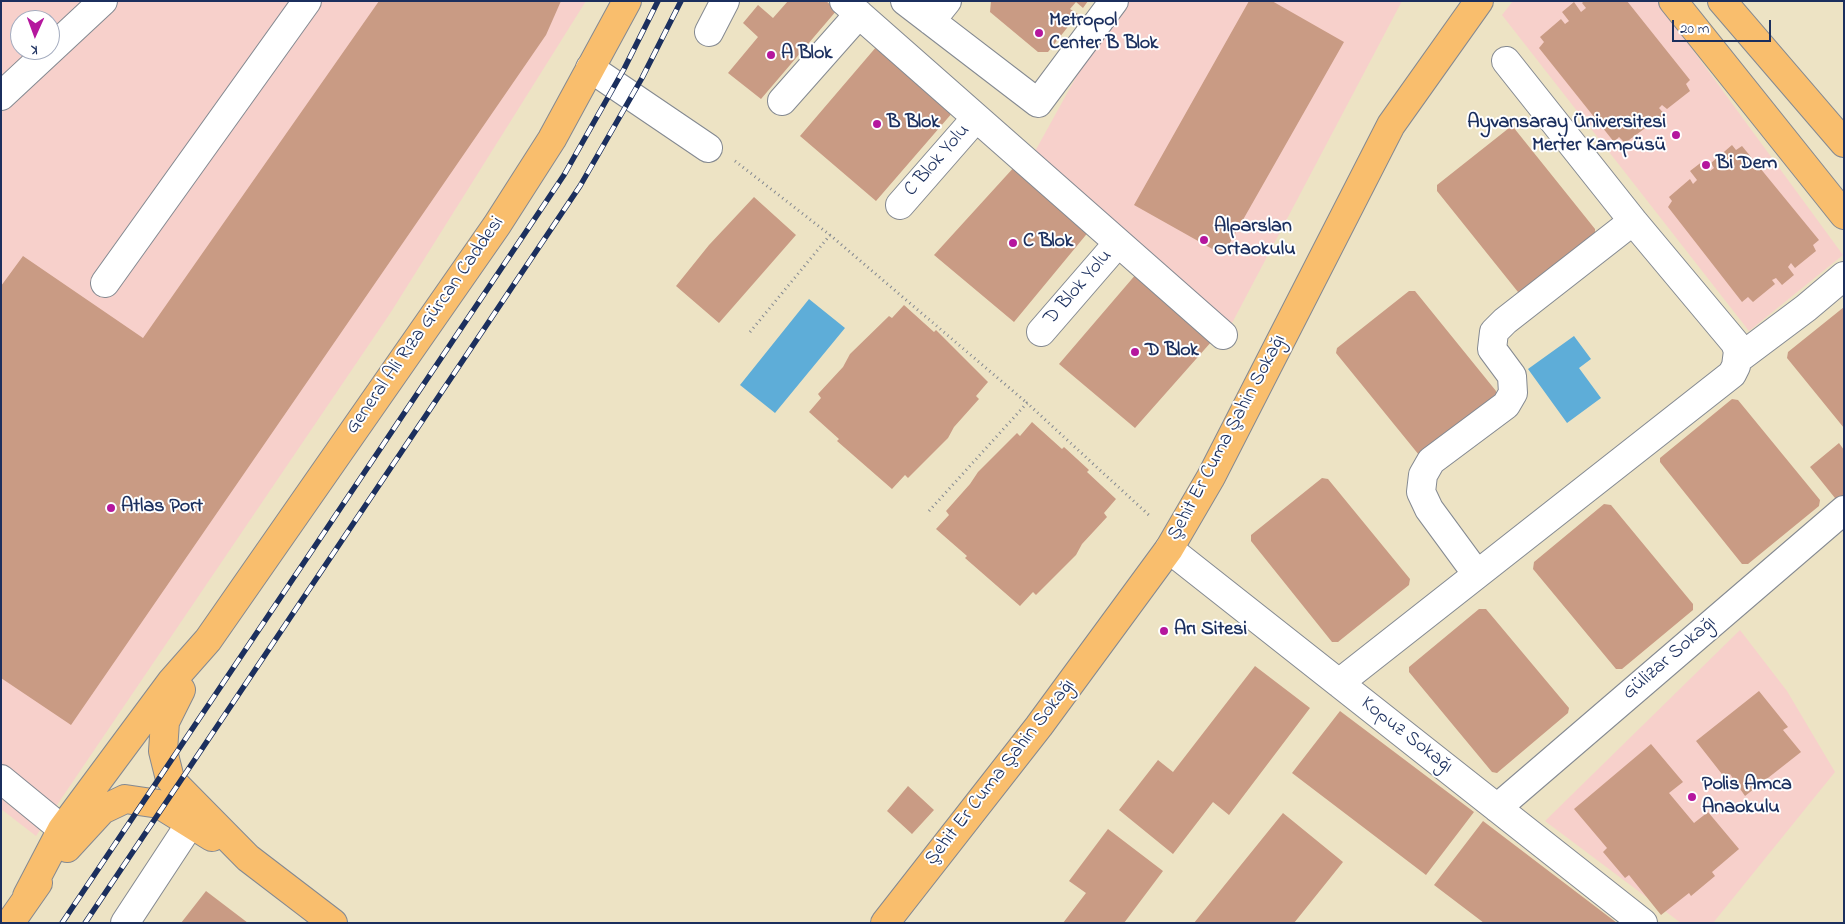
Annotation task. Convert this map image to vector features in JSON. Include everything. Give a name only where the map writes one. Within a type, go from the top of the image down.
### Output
[{"type":"main road","name":"General Ali Rıza Gürcan Caddesi","points":[[208,640],[498,225],[552,139],[627,1]]},
{"type":"main road","name":"Şehit Er Cuma Şahin Sokağı","points":[[885,923],[1039,726],[1172,543],[1212,477],[1391,125],[1480,1]]},
{"type":"main road","points":[[1673,1],[1844,215]]},
{"type":"main road","points":[[1722,1],[1844,143]]},
{"type":"main road","points":[[10,923],[27,896],[62,829],[171,682],[208,640]]},
{"type":"main road","points":[[208,640],[174,701],[165,722],[163,751],[170,779],[248,858]]},
{"type":"main road","points":[[27,896],[102,810],[124,798],[159,804],[248,858],[333,923]]},
{"type":"street","points":[[1,96],[103,1]]},
{"type":"street","points":[[105,283],[307,1]]},
{"type":"street","points":[[709,32],[725,1]]},
{"type":"street","points":[[905,1],[939,11],[1038,103],[1114,1]]},
{"type":"street","points":[[782,101],[852,8],[1223,335]]},
{"type":"street","points":[[1506,61],[1633,221],[1735,343],[1738,359]]},
{"type":"street","points":[[590,68],[708,148]]},
{"type":"street","name":"C Blok Yolu","points":[[900,205],[976,118]]},
{"type":"street","points":[[1476,573],[1429,509],[1421,492],[1423,475],[1431,461],[1506,406],[1513,393],[1512,376],[1492,349],[1494,332],[1505,321],[1633,221]]},
{"type":"street","name":"D Blok Yolu","points":[[1040,332],[1118,243]]},
{"type":"street","points":[[1338,683],[1732,374],[1738,359],[1806,308],[1844,276]]},
{"type":"street","name":"Gülizar Sokağı","points":[[1497,808],[1844,510]]},
{"type":"street","name":"Kopuz Sokağı","points":[[1172,543],[1338,683],[1643,923]]},
{"type":"street","points":[[1,780],[62,829]]},
{"type":"street","points":[[125,923],[190,824]]},
{"type":"path","points":[[733,159],[830,235],[1027,403],[1172,543]]},
{"type":"path","points":[[750,332],[830,235]]},
{"type":"path","points":[[929,510],[1027,403]]},
{"type":"shaded area","points":[[1,1],[586,1],[391,312],[36,836],[1,809]]},
{"type":"shaded area","name":"Alparslan Ortaokulu","points":[[1118,1],[1402,1],[1231,325],[1033,155]]},
{"type":"shaded area","name":"Ayvansaray Üniversitesi Merter Kampüsü","points":[[1513,1],[1657,1],[1843,255],[1749,331],[1502,15]]},
{"type":"shaded area","name":"Polis Amca Anaokulu","points":[[1740,630],[1787,691],[1835,772],[1713,923],[1681,923],[1545,821]]},
{"type":"water","points":[[809,299],[845,328],[775,413],[740,385]]},
{"type":"water","points":[[1574,336],[1591,359],[1579,368],[1601,398],[1567,423],[1528,369]]},
{"type":"building","name":"Atlas Port","points":[[379,1],[561,1],[546,35],[71,725],[1,678],[1,286],[23,256],[143,338]]},
{"type":"building","name":"A Blok","points":[[788,1],[826,1],[837,10],[761,99],[728,73],[758,37],[743,23],[758,5],[773,18]]},
{"type":"building","name":"Metropol Center B Blok","points":[[991,1],[1088,1],[1083,8],[1076,2],[1070,9],[1078,14],[1048,52],[1038,52],[990,12]]},
{"type":"building","points":[[1249,1],[1272,1],[1344,42],[1223,255],[1134,205]]},
{"type":"building","points":[[1584,1],[1627,1],[1690,80],[1686,84],[1690,91],[1667,109],[1662,105],[1659,108],[1666,116],[1654,125],[1647,116],[1643,120],[1648,126],[1625,143],[1619,137],[1614,142],[1539,48],[1544,42],[1540,37],[1561,19],[1565,24],[1569,21],[1562,12],[1574,2],[1581,12],[1586,8],[1582,3]]},
{"type":"building","name":"B Blok","points":[[877,46],[953,112],[876,201],[800,136]]},
{"type":"building","points":[[1509,128],[1514,128],[1595,229],[1595,235],[1524,292],[1518,292],[1437,191],[1437,185]]},
{"type":"building","points":[[1732,145],[1736,150],[1742,146],[1819,240],[1813,245],[1816,251],[1795,268],[1791,263],[1788,267],[1794,275],[1782,285],[1776,278],[1772,280],[1775,284],[1753,302],[1748,297],[1742,302],[1668,207],[1672,201],[1669,197],[1690,179],[1693,184],[1697,180],[1690,171],[1703,161],[1710,171],[1714,168],[1711,163]]},
{"type":"building","name":"C Blok","points":[[1016,165],[1090,230],[1014,322],[934,255]]},
{"type":"building","points":[[754,197],[796,235],[719,323],[676,286],[709,245]]},
{"type":"building","name":"D Blok","points":[[1137,273],[1212,341],[1135,428],[1059,364]]},
{"type":"building","points":[[1409,291],[1415,291],[1496,391],[1496,397],[1419,455],[1336,353],[1337,348]]},
{"type":"building","points":[[904,305],[934,332],[936,330],[988,382],[976,396],[979,399],[954,427],[948,438],[908,478],[905,475],[892,489],[837,441],[839,439],[809,412],[821,398],[818,394],[843,367],[850,354],[889,316],[892,318]]},
{"type":"building","points":[[1844,307],[1844,428],[1787,358],[1788,352]]},
{"type":"building","points":[[1732,399],[1738,400],[1820,500],[1819,506],[1748,564],[1742,564],[1660,462],[1660,458]]},
{"type":"building","points":[[1032,422],[1062,449],[1064,447],[1116,499],[1104,513],[1107,517],[1082,544],[1076,555],[1036,595],[1033,592],[1020,606],[965,558],[967,556],[936,529],[949,515],[946,511],[978,472],[1017,433],[1020,436]]},
{"type":"building","points":[[1839,443],[1844,450],[1844,499],[1839,503],[1810,467]]},
{"type":"building","points":[[1322,478],[1328,479],[1410,579],[1409,585],[1338,642],[1332,642],[1251,541],[1251,535]]},
{"type":"building","points":[[1604,504],[1611,505],[1693,604],[1693,610],[1622,669],[1616,669],[1533,569],[1534,562]]},
{"type":"building","points":[[1479,609],[1486,609],[1569,708],[1568,713],[1497,773],[1492,772],[1409,672],[1409,667]]},
{"type":"building","points":[[1255,666],[1310,708],[1229,815],[1213,802],[1173,854],[1119,810],[1158,760],[1173,772]]},
{"type":"building","points":[[1759,691],[1788,727],[1783,730],[1801,752],[1745,796],[1730,774],[1725,778],[1696,741]]},
{"type":"building","points":[[1340,711],[1474,812],[1426,875],[1292,773]]},
{"type":"building","points":[[1651,744],[1683,782],[1669,793],[1694,823],[1708,812],[1739,849],[1712,872],[1715,876],[1691,896],[1689,893],[1661,915],[1629,875],[1625,878],[1603,852],[1607,848],[1574,809]]},
{"type":"building","points":[[908,786],[934,810],[912,834],[887,811]]},
{"type":"building","points":[[1283,813],[1343,862],[1294,923],[1194,923]]},
{"type":"building","points":[[1483,821],[1617,923],[1484,923],[1434,885]]},
{"type":"building","points":[[1108,829],[1163,871],[1124,923],[1063,923],[1086,893],[1069,881]]},
{"type":"building","points":[[206,891],[248,923],[181,923]]},
{"type":"railway","points":[[62,923],[564,175],[624,69],[658,1]]},
{"type":"railway","points":[[85,923],[580,186],[642,78],[681,1]]},
{"type":"place","name":"Metropol Center B Blok","points":[[1039,33]]},
{"type":"place","name":"A Blok","points":[[771,55]]},
{"type":"place","name":"B Blok","points":[[877,124]]},
{"type":"place","name":"Ayvansaray Üniversitesi Merter Kampüsü","points":[[1676,135]]},
{"type":"place","name":"Bi Dem","points":[[1706,165]]},
{"type":"place","name":"Alparslan Ortaokulu","points":[[1204,240]]},
{"type":"place","name":"C Blok","points":[[1013,243]]},
{"type":"place","name":"D Blok","points":[[1135,352]]},
{"type":"place","name":"Atlas Port","points":[[111,508]]},
{"type":"place","name":"Arı Sitesi","points":[[1164,631]]},
{"type":"place","name":"Polis Amca Anaokulu","points":[[1692,797]]}]
